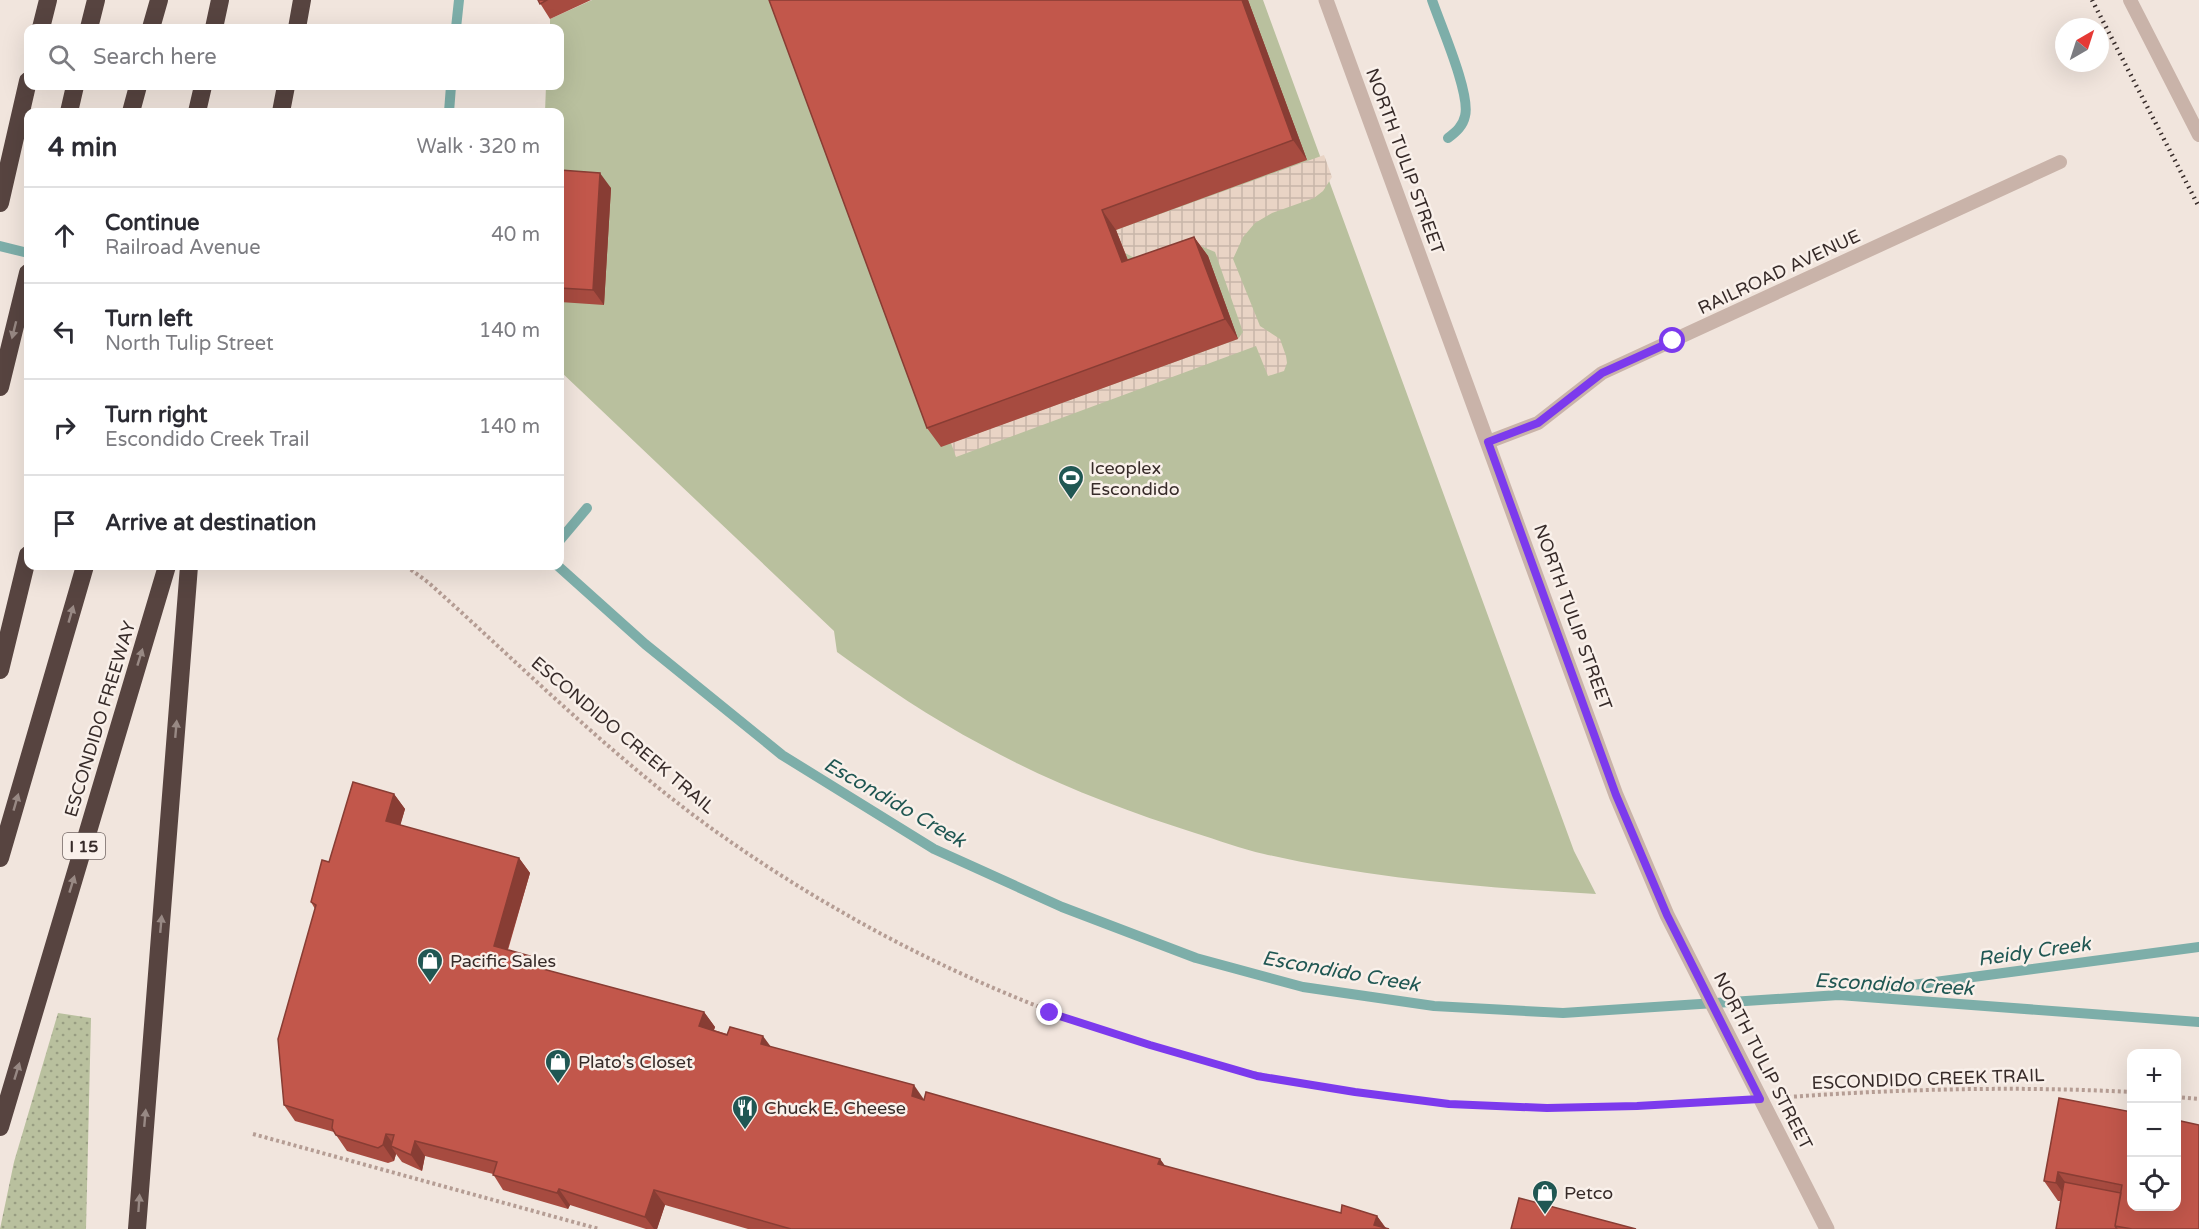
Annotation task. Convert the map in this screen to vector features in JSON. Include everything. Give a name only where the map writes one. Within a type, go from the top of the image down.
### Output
[{"type":"highway","points":[[42,24],[48,0]]},
{"type":"highway","points":[[90,24],[96,0]]},
{"type":"highway","points":[[152,24],[159,0]]},
{"type":"highway","points":[[215,24],[220,0]]},
{"type":"highway","points":[[298,24],[302,0]]},
{"type":"highway","points":[[0,203],[26,90]]},
{"type":"highway","points":[[70,108],[74,90]]},
{"type":"highway","points":[[132,108],[137,90]]},
{"type":"highway","points":[[198,108],[201,90]]},
{"type":"highway","points":[[282,108],[285,90]]},
{"type":"highway","points":[[0,387],[24,289]]},
{"type":"highway","points":[[0,670],[24,570]]},
{"type":"highway","points":[[0,858],[84,570]]},
{"type":"highway","name":"ESCONDIDO FREEWAY","points":[[0,1127],[166,570]]},
{"type":"highway","points":[[137,1229],[189,570]]},
{"type":"street","name":"NORTH TULIP STREET","points":[[1326,0],[1616,795],[1667,915],[1827,1229]]},
{"type":"lane","points":[[2130,0],[2199,135]]},
{"type":"lane","name":"RAILROAD AVENUE","points":[[1488,442],[1538,423],[1602,373],[2060,162]]},
{"type":"path","name":"ESCONDIDO CREEK TRAIL","points":[[411,570],[438,591],[654,784],[727,840],[812,896],[898,944],[970,979],[1050,1013],[1150,1045],[1257,1076],[1449,1104],[1547,1108],[1637,1106],[1757,1094],[1959,1089],[2072,1089],[2127,1092]]},
{"type":"path","points":[[2181,1097],[2199,1099]]},
{"type":"path","points":[[254,1134],[599,1229]]},
{"type":"green space","name":"Iceoplex Escondido","points":[[592,0],[1263,0],[1574,851],[1596,894],[1513,889],[1388,876],[1305,863],[1238,847],[1113,805],[1033,771],[944,724],[837,652],[834,631],[564,375],[564,108],[545,108],[546,90],[564,90],[564,24],[550,24],[550,19]]},
{"type":"green space","points":[[58,1013],[91,1018],[86,1229],[0,1229],[14,1162]]},
{"type":"shaded area","points":[[1324,155],[1332,177],[1323,191],[1314,198],[1272,213],[1255,223],[1243,237],[1233,259],[1260,326],[1280,339],[1287,363],[1284,371],[1268,376],[1256,346],[956,457],[951,443],[1238,339],[1243,332],[1215,252],[1201,246],[1150,266],[1125,253],[1116,230]]},
{"type":"building","points":[[769,0],[1242,0],[1293,140],[1102,210],[1122,262],[1194,237],[1225,319],[927,428]]},
{"type":"building","points":[[564,170],[600,173],[593,290],[564,288]]},
{"type":"building","points":[[353,782],[394,794],[386,821],[519,858],[494,946],[530,956],[528,965],[704,1012],[699,1026],[727,1035],[730,1027],[763,1036],[761,1044],[914,1085],[912,1096],[924,1100],[926,1092],[1160,1159],[1158,1164],[1341,1213],[1342,1205],[1377,1216],[1374,1225],[1389,1229],[791,1229],[654,1190],[645,1217],[559,1189],[557,1193],[493,1175],[497,1162],[415,1141],[411,1155],[391,1146],[394,1135],[386,1134],[383,1145],[378,1148],[336,1135],[332,1128],[333,1120],[284,1105],[278,1039],[316,905],[311,902],[322,860],[329,862]]},
{"type":"building","points":[[2059,1098],[2127,1111],[2127,1211],[2181,1211],[2181,1121],[2199,1125],[2199,1229],[2132,1229],[2115,1226],[2122,1185],[2058,1172],[2056,1183],[2044,1181]]},
{"type":"building","points":[[2064,1182],[2121,1193],[2115,1226],[2117,1229],[2056,1229]]},
{"type":"building","name":"Petco","points":[[1519,1198],[1636,1229],[1511,1229]]},
{"type":"waterway","points":[[456,24],[459,0]]},
{"type":"waterway","points":[[1432,0],[1448,41],[1464,92],[1466,106],[1463,123],[1448,138]]},
{"type":"waterway","points":[[449,108],[451,90]]},
{"type":"waterway","name":"Escondido Creek","points":[[0,246],[24,252]]},
{"type":"waterway","points":[[564,535],[587,508]]},
{"type":"waterway","name":"Escondido Creek","points":[[562,570],[645,644],[782,755],[934,849],[1062,907],[1196,958],[1303,987],[1434,1006],[1563,1013],[1839,995],[2199,1022]]},
{"type":"waterway","name":"Reidy Creek","points":[[1860,992],[2199,947]]},
{"type":"railway","points":[[2092,0],[2199,207]]},
{"type":"place","name":"Iceoplex Escondido","points":[[1071,501]]},
{"type":"place","name":"Pacific Sales","points":[[430,984]]},
{"type":"place","name":"Plato's Closet","points":[[558,1085]]},
{"type":"place","name":"Chuck E. Cheese","points":[[745,1131]]},
{"type":"place","name":"Petco","points":[[1545,1216]]},
{"type":"route","points":[[1050,1013],[1257,1076],[1449,1104],[1547,1108],[1637,1106],[1760,1099],[1667,915],[1616,795],[1488,442],[1538,423],[1602,373],[1673,341]]}]
